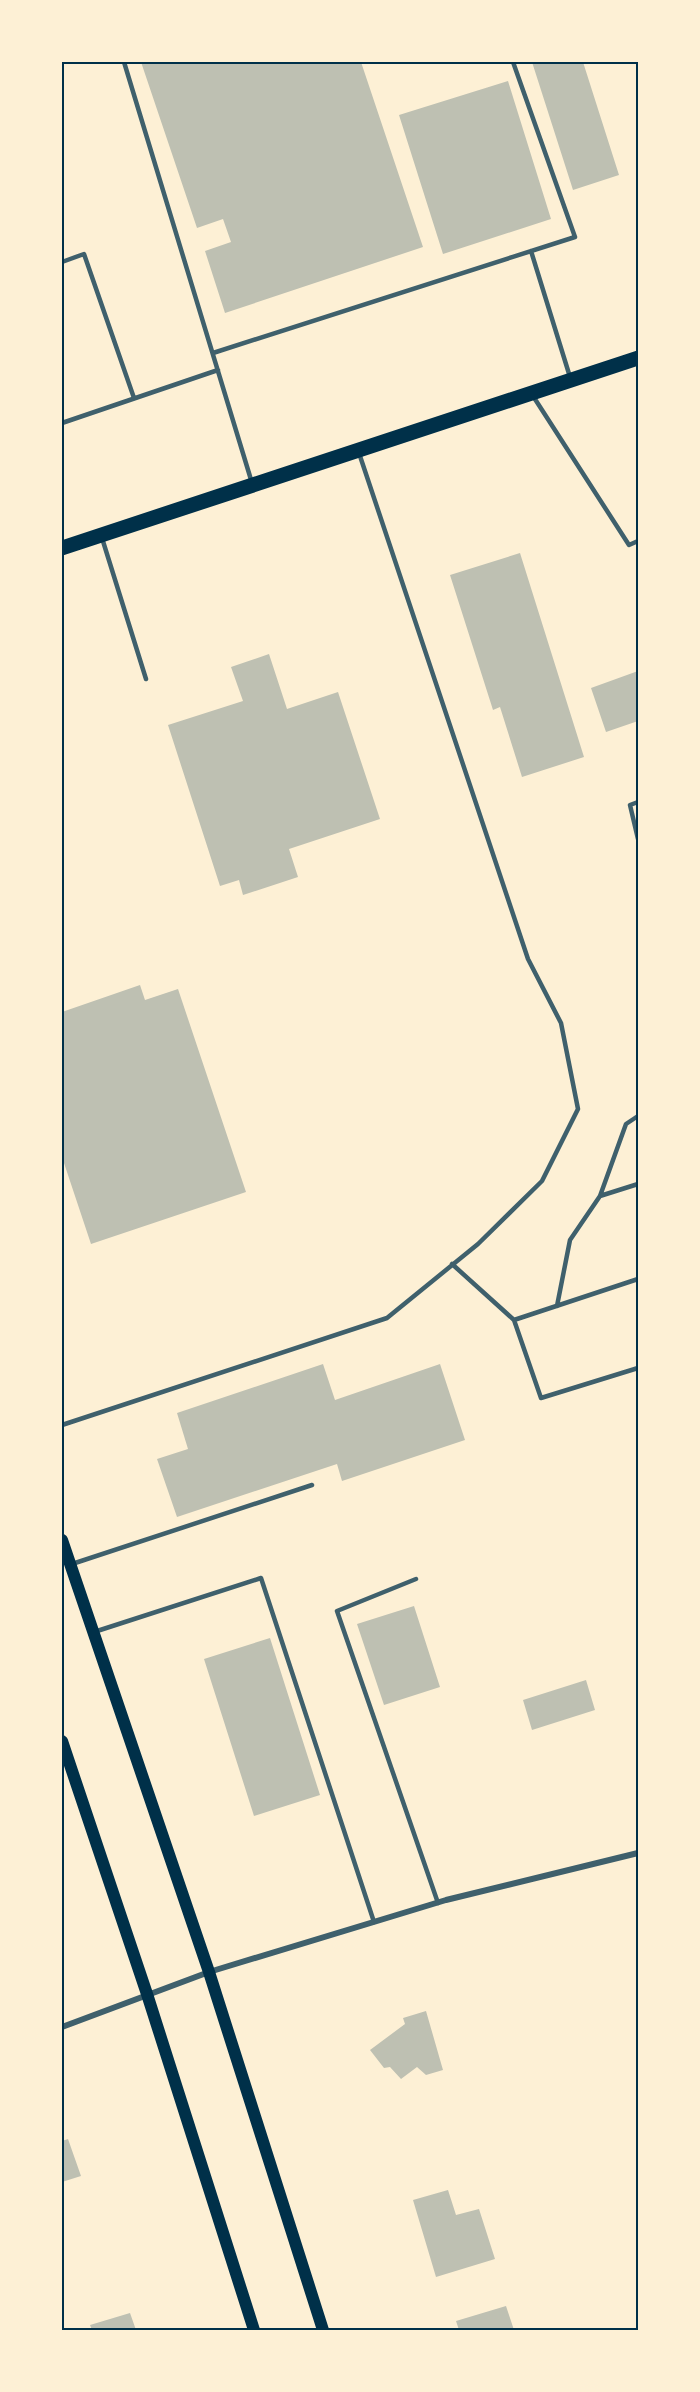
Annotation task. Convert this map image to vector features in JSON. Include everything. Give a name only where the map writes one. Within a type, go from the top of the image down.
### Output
[{"type":"main road","points":[[62,548],[639,358]]},
{"type":"main road","points":[[62,1540],[208,1972],[323,2331]]},
{"type":"main road","points":[[62,1741],[147,1994],[254,2331]]},
{"type":"street","points":[[62,2027],[208,1972],[438,1903],[639,1853]]},
{"type":"lane","points":[[124,62],[253,485]]},
{"type":"lane","points":[[213,353],[575,237],[513,62]]},
{"type":"lane","points":[[531,251],[571,381]]},
{"type":"lane","points":[[62,262],[84,254],[134,398]]},
{"type":"lane","points":[[62,423],[218,370]]},
{"type":"lane","points":[[532,394],[629,545],[639,541]]},
{"type":"lane","points":[[62,1425],[387,1318],[478,1244],[542,1181],[578,1109],[561,1023],[528,959],[358,451]]},
{"type":"lane","points":[[101,535],[146,679]]},
{"type":"lane","points":[[639,802],[630,805],[639,839]]},
{"type":"lane","points":[[557,1306],[570,1240],[600,1196],[626,1124],[639,1116]]},
{"type":"lane","points":[[600,1196],[639,1184]]},
{"type":"lane","points":[[452,1264],[514,1320],[541,1398],[639,1368]]},
{"type":"lane","points":[[514,1320],[639,1280]]},
{"type":"lane","points":[[70,1564],[312,1485]]},
{"type":"lane","points":[[93,1633],[261,1578],[374,1922]]},
{"type":"lane","points":[[417,1579],[338,1611],[438,1903]]},
{"type":"building","points":[[141,62],[361,62],[423,247],[225,313],[205,251],[231,242],[223,219],[197,228]]},
{"type":"building","points":[[532,62],[583,62],[619,175],[573,190]]},
{"type":"building","points":[[508,81],[551,219],[443,254],[399,115]]},
{"type":"building","points":[[520,553],[584,757],[522,777],[500,707],[493,710],[450,575]]},
{"type":"building","points":[[269,654],[287,709],[338,692],[380,819],[289,849],[298,877],[243,895],[239,880],[220,886],[168,725],[243,701],[231,667]]},
{"type":"building","points":[[638,671],[638,721],[606,732],[591,688]]},
{"type":"building","points":[[140,985],[145,1000],[178,989],[246,1192],[91,1244],[62,1157],[62,1012]]},
{"type":"building","points":[[323,1364],[335,1400],[440,1364],[465,1440],[342,1481],[337,1464],[177,1517],[157,1459],[188,1449],[177,1413]]},
{"type":"building","points":[[414,1606],[440,1687],[384,1705],[357,1624]]},
{"type":"building","points":[[270,1638],[320,1795],[254,1816],[204,1659]]},
{"type":"building","points":[[586,1680],[595,1710],[532,1730],[523,1700]]},
{"type":"building","points":[[426,2011],[443,2070],[426,2075],[417,2067],[401,2079],[390,2067],[384,2068],[370,2050],[405,2024],[403,2018]]},
{"type":"building","points":[[68,2139],[81,2176],[62,2182],[62,2141]]},
{"type":"building","points":[[448,2190],[456,2215],[479,2209],[495,2259],[436,2277],[413,2200]]},
{"type":"building","points":[[506,2306],[514,2330],[459,2330],[456,2321]]},
{"type":"building","points":[[130,2313],[136,2330],[92,2330],[90,2325]]}]
